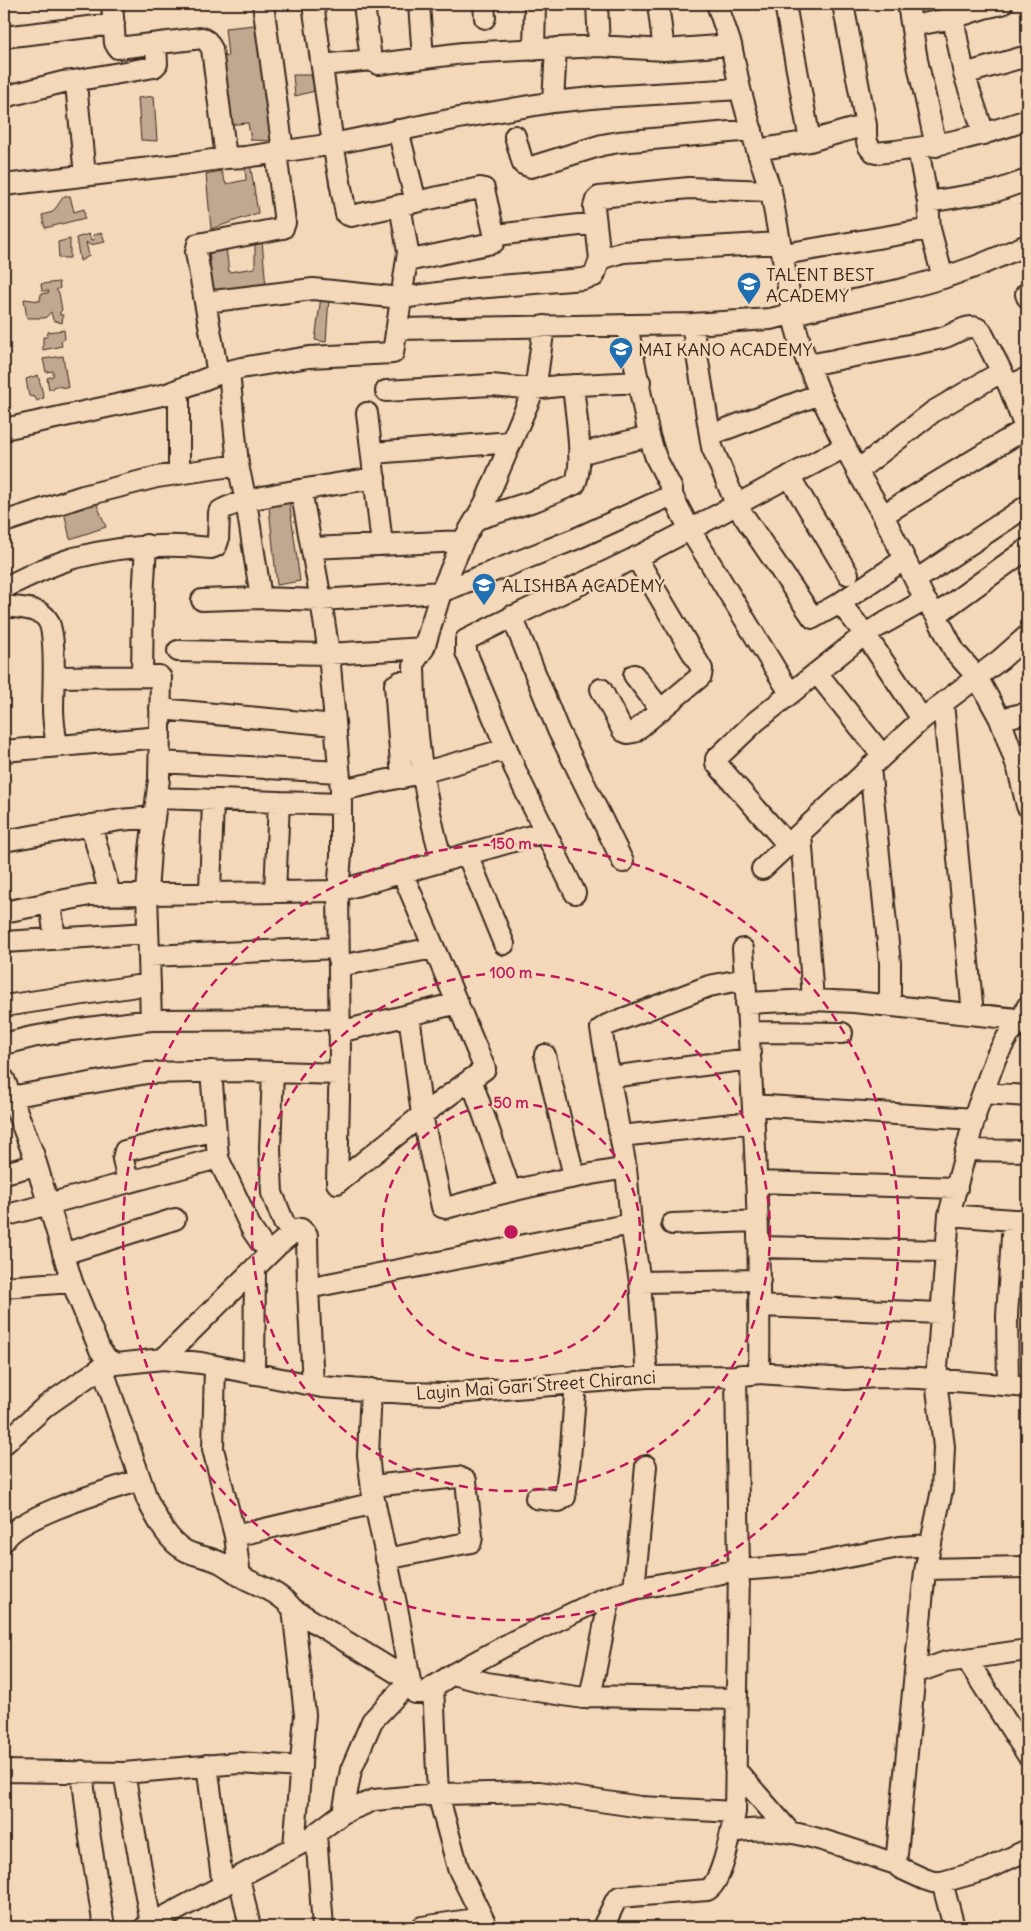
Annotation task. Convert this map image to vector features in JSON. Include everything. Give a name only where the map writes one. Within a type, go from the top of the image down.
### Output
[{"type":"street","points":[[112,4],[115,43],[118,48],[202,38],[207,41],[212,49],[226,158]]},
{"type":"street","points":[[261,598],[223,372],[205,302],[196,252],[198,244],[284,228],[279,152],[263,4]]},
{"type":"street","points":[[313,4],[333,144],[346,214],[351,216],[482,188],[494,233],[497,235]]},
{"type":"street","points":[[364,4],[371,60]]},
{"type":"street","points":[[419,4],[423,58]]},
{"type":"street","points":[[534,50],[535,4]]},
{"type":"street","points":[[597,4],[599,46]]},
{"type":"street","points":[[658,4],[664,50]]},
{"type":"street","points":[[717,4],[731,45],[740,89],[771,191],[793,315],[808,365],[856,471],[883,515],[904,559],[955,652],[977,677],[1000,719],[1027,800]]},
{"type":"street","points":[[785,4],[810,141]]},
{"type":"street","points":[[843,4],[866,125],[866,139],[872,151],[876,153],[927,148],[984,134],[1027,120]]},
{"type":"street","points":[[908,4],[917,60],[927,148],[930,229],[943,278]]},
{"type":"street","points":[[912,26],[953,18],[990,5]]},
{"type":"street","points":[[953,18],[964,74],[984,134]]},
{"type":"street","points":[[4,37],[114,24]]},
{"type":"street","points":[[4,96],[73,81],[154,67],[157,64],[156,44]]},
{"type":"street","points":[[322,65],[371,60],[378,64],[463,53],[556,48],[599,46],[664,50],[719,48],[731,45]]},
{"type":"street","points":[[553,102],[556,48]]},
{"type":"street","points":[[964,74],[1027,56]]},
{"type":"street","points":[[73,81],[76,84],[85,175]]},
{"type":"street","points":[[4,185],[245,157],[333,144],[398,130],[553,102],[602,97],[740,89]]},
{"type":"street","points":[[758,150],[810,141],[866,125]]},
{"type":"street","points":[[4,429],[150,398],[223,372],[309,357],[393,353],[408,252],[408,204],[398,130]]},
{"type":"street","points":[[515,136],[523,164],[531,167],[602,145],[619,142],[752,130]]},
{"type":"street","points":[[928,202],[996,191],[1027,180]]},
{"type":"street","points":[[205,302],[313,289],[401,298],[476,288],[583,279],[594,276],[600,259],[594,206],[599,197],[681,189],[771,191]]},
{"type":"street","points":[[497,235],[595,223]]},
{"type":"street","points":[[600,259],[623,252],[782,249],[930,229]]},
{"type":"street","points":[[407,261],[492,244],[497,235]]},
{"type":"street","points":[[397,329],[692,324],[770,319],[943,278],[1027,245]]},
{"type":"street","points":[[692,324],[712,447],[737,506],[809,615],[815,618],[904,559]]},
{"type":"street","points":[[627,325],[640,382],[649,436],[656,458],[672,489],[672,495],[690,530],[790,693]]},
{"type":"street","points":[[442,861],[430,818],[421,774],[414,680],[415,661],[424,648],[441,592],[463,541],[478,519],[534,389],[544,326]]},
{"type":"street","points":[[808,365],[945,337],[971,326],[977,327],[981,331],[1005,379],[1026,431],[883,515]]},
{"type":"street","points":[[856,471],[934,411],[1005,379],[1027,378]]},
{"type":"street","points":[[386,391],[491,385],[534,389],[640,382]]},
{"type":"street","points":[[478,519],[537,500],[575,484],[578,474],[579,454],[573,385]]},
{"type":"street","points":[[179,389],[179,472]]},
{"type":"street","points":[[710,435],[820,394]]},
{"type":"street","points":[[368,413],[382,545]]},
{"type":"street","points":[[579,454],[649,436]]},
{"type":"street","points":[[373,453],[511,442]]},
{"type":"street","points":[[575,893],[507,749],[465,645],[466,640],[690,530],[845,447]]},
{"type":"street","points":[[4,522],[83,496],[157,476],[238,465]]},
{"type":"street","points":[[789,476],[848,574]]},
{"type":"street","points":[[4,588],[72,559],[146,545],[210,548],[216,546],[218,541],[219,512],[223,508],[246,501],[301,490],[375,478]]},
{"type":"street","points":[[301,490],[329,654],[340,789],[342,855],[338,891],[337,1183],[422,1115],[485,1069],[402,872]]},
{"type":"street","points":[[202,600],[261,598],[321,600],[441,592],[575,539],[672,495]]},
{"type":"street","points":[[916,580],[1027,506]]},
{"type":"street","points":[[312,548],[463,541]]},
{"type":"street","points":[[142,676],[146,545]]},
{"type":"street","points":[[813,1000],[794,839],[716,759],[790,693],[865,634],[931,607],[1027,550]]},
{"type":"street","points":[[601,690],[623,731],[628,733],[634,732],[701,676],[702,669],[636,557]]},
{"type":"street","points":[[840,603],[865,634],[922,719]]},
{"type":"street","points":[[4,606],[38,611],[47,617],[51,625],[54,677],[52,710],[57,746]]},
{"type":"street","points":[[512,616],[558,730],[623,862]]},
{"type":"street","points":[[762,869],[922,719],[1027,636]]},
{"type":"street","points":[[178,651],[329,654],[424,648]]},
{"type":"street","points":[[817,673],[876,761],[890,963],[890,1005]]},
{"type":"street","points":[[54,677],[159,676],[161,678],[160,762],[147,893],[151,1020]]},
{"type":"street","points":[[634,676],[660,710]]},
{"type":"street","points":[[402,778],[395,685],[400,682],[414,680]]},
{"type":"street","points":[[943,703],[973,1014]]},
{"type":"street","points":[[160,709],[335,725]]},
{"type":"street","points":[[1000,719],[1027,712]]},
{"type":"street","points":[[4,751],[160,737]]},
{"type":"street","points":[[157,798],[279,802],[421,774],[507,749]]},
{"type":"street","points":[[160,762],[340,789]]},
{"type":"street","points":[[210,892],[213,800]]},
{"type":"street","points":[[274,892],[279,802]]},
{"type":"street","points":[[4,841],[120,820],[154,818]]},
{"type":"street","points":[[91,825],[110,894]]},
{"type":"street","points":[[4,912],[90,895],[338,891],[545,832]]},
{"type":"street","points":[[467,854],[504,944]]},
{"type":"street","points":[[50,902],[55,938]]},
{"type":"street","points":[[4,942],[148,933]]},
{"type":"street","points":[[149,956],[339,957],[434,948]]},
{"type":"street","points":[[743,949],[749,1032],[759,1248],[759,1373]]},
{"type":"street","points":[[647,1377],[640,1282],[626,1168],[601,1029],[709,986],[745,979]]},
{"type":"street","points":[[4,1006],[150,984]]},
{"type":"street","points":[[746,1003],[813,1000],[890,1005],[973,1014],[1026,1016]]},
{"type":"street","points":[[4,1044],[64,1032],[151,1020],[339,1025],[408,1015],[458,1003]]},
{"type":"street","points":[[408,1015],[422,1115],[442,1207],[446,1208],[510,1190],[574,1176],[626,1168]]},
{"type":"street","points":[[896,1864],[926,1569],[942,1490],[944,1447],[936,1380],[949,1215],[983,1092],[996,1057],[1010,1034],[1026,1016]]},
{"type":"street","points":[[749,1032],[842,1033]]},
{"type":"street","points":[[545,1055],[574,1176]]},
{"type":"street","points":[[610,1077],[750,1059]]},
{"type":"street","points":[[338,1074],[211,1071],[147,1073],[6,1091],[36,1165],[72,1282],[100,1350],[140,1480],[157,1519],[170,1537],[184,1550],[220,1562],[240,1576],[279,1595],[293,1609],[410,1681]]},
{"type":"street","points":[[211,1071],[218,1158],[252,1230],[261,1243]]},
{"type":"street","points":[[273,1072],[270,1148],[272,1193],[284,1223]]},
{"type":"street","points":[[471,1079],[510,1190]]},
{"type":"street","points":[[983,1092],[1027,1096]]},
{"type":"street","points":[[620,1136],[753,1114],[975,1119]]},
{"type":"street","points":[[128,1182],[123,1159],[125,1151],[216,1131]]},
{"type":"street","points":[[967,1150],[1027,1151]]},
{"type":"street","points":[[4,1216],[218,1158]]},
{"type":"street","points":[[4,1174],[36,1165]]},
{"type":"street","points":[[756,1182],[957,1188]]},
{"type":"street","points":[[949,1215],[1020,1220],[1007,1316],[1018,1386]]},
{"type":"street","points":[[63,1254],[175,1219]]},
{"type":"street","points":[[672,1224],[757,1221]]},
{"type":"street","points":[[308,1288],[632,1224]]},
{"type":"street","points":[[163,1359],[278,1245],[296,1230],[301,1229],[307,1235],[313,1385]]},
{"type":"street","points":[[759,1248],[946,1251]]},
{"type":"street","points":[[254,1374],[255,1268]]},
{"type":"street","points":[[640,1282],[760,1280]]},
{"type":"street","points":[[4,1287],[72,1282]]},
{"type":"street","points":[[760,1306],[940,1313]]},
{"type":"street","name":"Layin Mai Gari Street Chiranci","points":[[104,1363],[127,1364],[163,1359],[215,1366],[313,1385],[407,1393],[445,1394],[647,1377],[736,1376],[759,1373],[846,1380],[878,1377],[1018,1386]]},
{"type":"street","points":[[4,1444],[46,1406],[104,1363]]},
{"type":"street","points":[[215,1366],[212,1449],[235,1536],[240,1576]]},
{"type":"street","points":[[603,1927],[619,1897],[712,1888],[731,1833],[735,1812],[739,1570],[736,1376]]},
{"type":"street","points":[[536,1498],[559,1501],[565,1497],[576,1382]]},
{"type":"street","points":[[371,1389],[368,1455],[373,1494],[410,1681],[415,1693],[424,1693],[452,1674],[514,1641],[600,1600],[634,1589],[739,1570],[807,1565],[899,1547],[931,1545]]},
{"type":"street","points":[[634,1589],[646,1466]]},
{"type":"street","points":[[235,1536],[373,1494],[458,1477],[466,1481],[471,1542],[386,1559]]},
{"type":"street","points":[[4,1541],[13,1530],[34,1519],[69,1504],[140,1480]]},
{"type":"street","points":[[926,1569],[1027,1567]]},
{"type":"street","points":[[589,1696],[610,1598]]},
{"type":"street","points":[[293,1609],[305,1715],[294,1847]]},
{"type":"street","points":[[915,1673],[946,1662],[1027,1650]]},
{"type":"street","points":[[967,1660],[1027,1754]]},
{"type":"street","points":[[452,1674],[487,1683],[583,1698],[589,1696],[736,1698]]},
{"type":"street","points":[[343,1813],[351,1770],[372,1721],[410,1681]]},
{"type":"street","points":[[422,1927],[485,1923],[458,1868],[438,1794],[433,1686]]},
{"type":"street","points":[[4,1771],[124,1773],[246,1763],[301,1767]]},
{"type":"street","points":[[207,1765],[231,1881],[250,1927]]},
{"type":"street","points":[[735,1770],[789,1831]]},
{"type":"street","points":[[82,1772],[89,1832],[104,1927]]},
{"type":"street","points":[[124,1773],[148,1926],[294,1847],[316,1834],[343,1813],[374,1800],[438,1794],[540,1792],[641,1807],[735,1812]]},
{"type":"street","points":[[731,1833],[745,1829],[789,1831],[896,1864],[900,1868],[933,1882],[942,1882],[985,1870],[1027,1850]]},
{"type":"street","points":[[316,1834],[323,1927]]},
{"type":"street","points":[[942,1882],[954,1927]]},
{"type":"building","points":[[255,25],[275,141],[251,140],[248,123],[226,125],[216,59],[228,56],[225,28]]},
{"type":"building","points":[[293,75],[311,75],[315,91],[295,96]]},
{"type":"building","points":[[154,96],[157,141],[141,140],[138,98]]},
{"type":"building","points":[[250,163],[258,213],[211,229],[206,174],[221,171],[226,184],[246,180],[245,165]]},
{"type":"building","points":[[64,196],[70,196],[74,212],[84,209],[85,218],[45,228],[42,215],[53,212]]},
{"type":"building","points":[[102,233],[105,242],[90,245],[86,242],[89,256],[80,261],[76,238],[89,234],[91,240],[94,240],[93,235]]},
{"type":"building","points":[[70,239],[70,258],[59,258],[58,242]]},
{"type":"building","points":[[262,240],[266,288],[213,295],[209,250],[226,247],[229,272],[255,268],[255,242]]},
{"type":"building","points":[[59,282],[60,288],[56,290],[59,293],[62,310],[60,315],[63,315],[62,323],[53,320],[51,312],[45,318],[27,318],[24,299],[40,301],[41,294],[48,293],[49,291],[42,291],[41,284]]},
{"type":"building","points":[[321,297],[329,298],[326,342],[315,340]]},
{"type":"building","points":[[64,330],[65,339],[61,341],[62,346],[43,350],[43,337],[47,337],[48,332]]},
{"type":"building","points":[[63,356],[68,388],[55,386],[53,389],[49,389],[47,378],[53,376],[53,371],[46,372],[43,359]]},
{"type":"building","points":[[38,375],[44,398],[37,401],[35,397],[29,396],[26,379]]},
{"type":"building","points":[[94,497],[106,527],[70,539],[63,507]]},
{"type":"building","points":[[268,498],[289,500],[300,581],[277,585]]},
{"type":"place","name":"TALENT BEST ACADEMY","points":[[749,305]]},
{"type":"place","name":"MAI KANO ACADEMY","points":[[621,370]]},
{"type":"place","name":"ALISHBA ACADEMY","points":[[484,606]]}]
